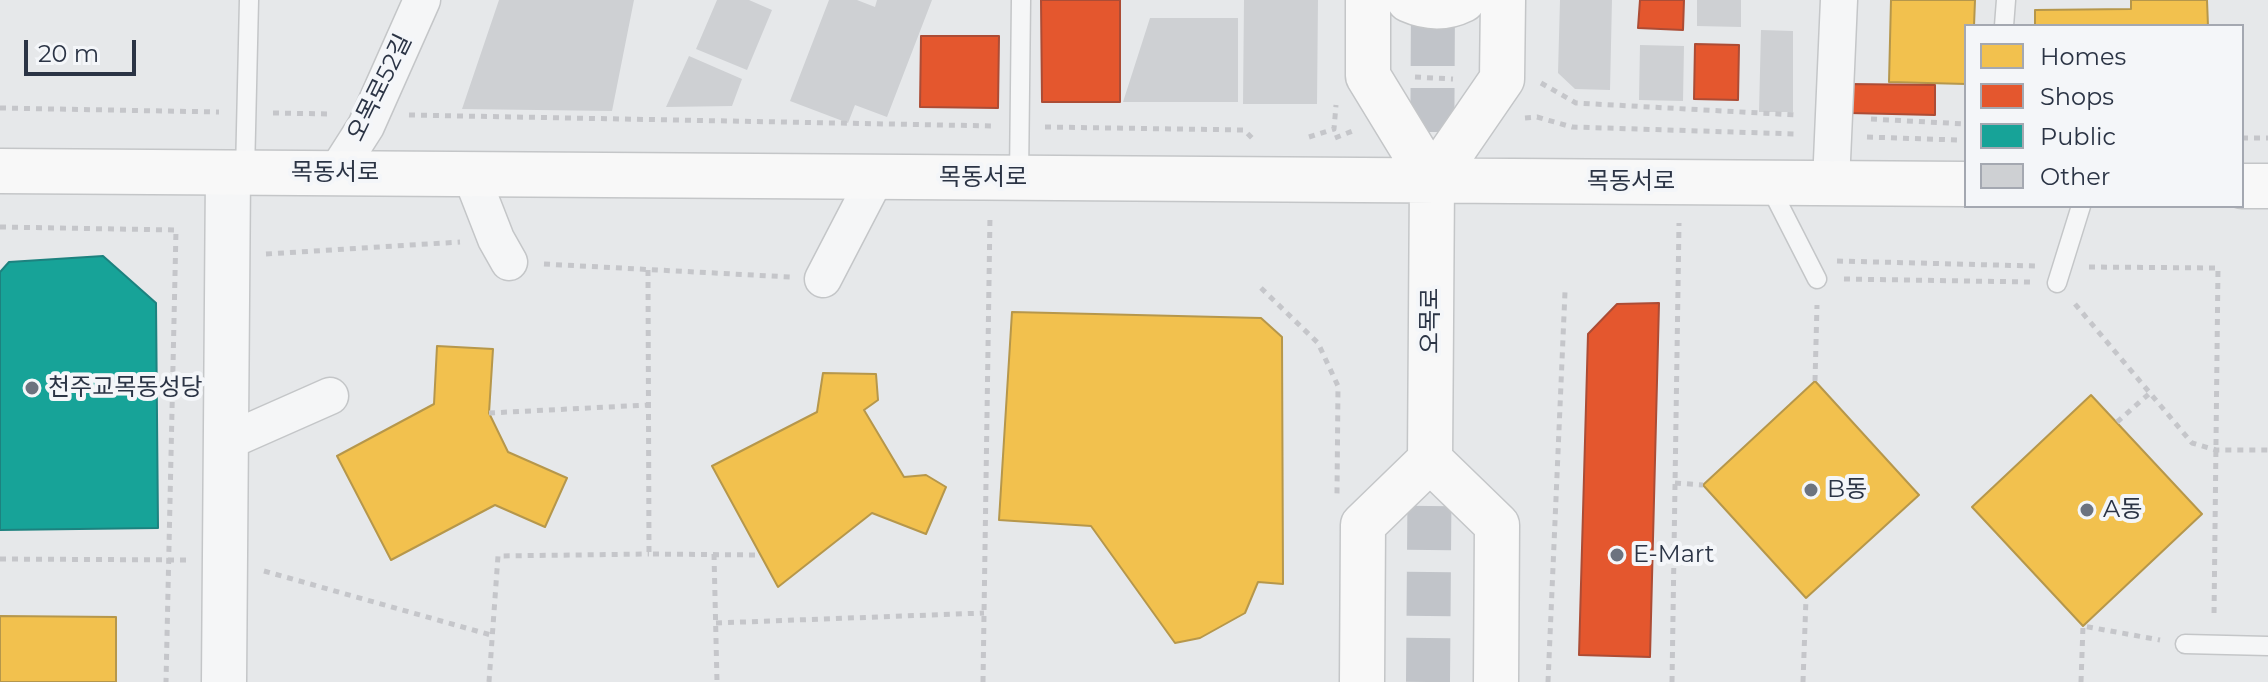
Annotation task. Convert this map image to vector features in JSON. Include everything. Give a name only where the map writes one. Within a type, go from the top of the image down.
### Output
[{"type":"main road","points":[[1368,0],[1368,76],[1432,181],[1502,79],[1503,0]]},
{"type":"main road","points":[[1409,0],[1419,5],[1447,7],[1463,0]]},
{"type":"main road","name":"목동서로","points":[[0,171],[1964,184]]},
{"type":"main road","name":"오목로","points":[[1430,460],[1432,181]]},
{"type":"main road","points":[[2244,186],[2268,186]]},
{"type":"main road","points":[[1362,682],[1363,525],[1430,460],[1497,525],[1496,682]]},
{"type":"street","name":"오목로52길","points":[[336,173],[371,115],[422,0]]},
{"type":"street","points":[[1831,183],[1839,0]]},
{"type":"street","points":[[224,682],[228,257],[237,173]]},
{"type":"street","points":[[471,175],[503,251]]},
{"type":"street","points":[[823,279],[876,177]]},
{"type":"street","points":[[226,442],[330,396]]},
{"type":"lane","points":[[237,173],[247,113],[249,0]]},
{"type":"lane","points":[[1005,178],[1020,126],[1021,0]]},
{"type":"lane","points":[[2004,24],[2006,0]]},
{"type":"lane","points":[[1768,183],[1817,279]]},
{"type":"lane","points":[[2060,275],[2080,208]]},
{"type":"lane","points":[[2185,644],[2268,646]]},
{"type":"path","points":[[1402,76],[1454,79]]},
{"type":"path","points":[[1536,80],[1576,103],[1964,124]]},
{"type":"path","points":[[1308,138],[1334,129],[1336,102]]},
{"type":"path","points":[[0,108],[1244,130],[1255,141]]},
{"type":"path","points":[[2244,138],[2268,138]]},
{"type":"path","points":[[983,682],[1005,178]]},
{"type":"path","points":[[0,227],[176,230],[166,682]]},
{"type":"path","points":[[228,257],[503,251],[648,270],[823,279]]},
{"type":"path","points":[[1806,261],[2060,275],[2192,443],[2216,450],[2268,450]]},
{"type":"path","points":[[1672,682],[1679,264]]},
{"type":"path","points":[[1815,381],[1817,279],[2060,275],[2218,268],[2214,645]]},
{"type":"path","points":[[648,270],[649,554]]},
{"type":"path","points":[[1261,288],[1318,343],[1338,386],[1337,495]]},
{"type":"path","points":[[1548,682],[1565,292]]},
{"type":"path","points":[[2117,422],[2150,393]]},
{"type":"path","points":[[489,413],[648,405]]},
{"type":"path","points":[[1675,483],[1703,485]]},
{"type":"path","points":[[714,554],[717,682]]},
{"type":"path","points":[[489,682],[498,556],[760,555]]},
{"type":"path","points":[[1803,682],[1806,598]]},
{"type":"path","points":[[716,623],[984,613]]},
{"type":"path","points":[[2081,682],[2083,626],[2185,644]]},
{"type":"building: Homes","points":[[1891,0],[1975,0],[1974,24],[1964,24],[1964,84],[1889,82]]},
{"type":"building: Homes","points":[[2131,0],[2207,0],[2208,24],[2035,24],[2035,10],[2131,9]]},
{"type":"building: Homes","points":[[1012,312],[1261,318],[1282,337],[1283,584],[1258,582],[1245,613],[1200,638],[1175,643],[1091,526],[999,520]]},
{"type":"building: Homes","points":[[437,346],[493,349],[489,413],[508,452],[567,478],[545,527],[495,505],[391,560],[337,456],[434,404]]},
{"type":"building: Homes","points":[[823,373],[876,374],[878,400],[864,410],[904,477],[926,475],[946,487],[926,534],[872,513],[778,587],[712,466],[817,412]]},
{"type":"building: Homes","name":"B동","points":[[1815,381],[1919,495],[1806,598],[1703,485]]},
{"type":"building: Homes","name":"A동","points":[[2091,395],[2202,514],[2083,626],[1972,507]]},
{"type":"building: Homes","points":[[0,616],[116,617],[116,682],[0,682]]},
{"type":"building: Shops","points":[[1041,0],[1120,0],[1120,102],[1042,102]]},
{"type":"building: Shops","points":[[1640,0],[1684,0],[1683,30],[1638,28]]},
{"type":"building: Shops","points":[[921,36],[999,36],[998,108],[920,107]]},
{"type":"building: Shops","points":[[1695,44],[1739,45],[1738,100],[1694,99]]},
{"type":"building: Shops","points":[[1849,84],[1935,85],[1935,115],[1849,113]]},
{"type":"building: Shops","points":[[1659,303],[1650,657],[1579,655],[1588,334],[1617,304]]},
{"type":"building: Public","points":[[103,256],[156,303],[158,528],[0,530],[0,272],[9,262]]},
{"type":"building: Other","points":[[499,0],[634,0],[612,111],[462,109]]},
{"type":"building: Other","points":[[717,0],[749,0],[772,10],[747,70],[696,49]]},
{"type":"building: Other","points":[[829,0],[857,0],[875,7],[877,0],[932,0],[887,117],[855,105],[848,123],[790,101]]},
{"type":"building: Other","points":[[1244,0],[1318,0],[1317,104],[1243,104]]},
{"type":"building: Other","points":[[1560,0],[1612,0],[1610,90],[1575,89],[1558,73]]},
{"type":"building: Other","points":[[1697,0],[1741,0],[1741,27],[1697,26]]},
{"type":"building: Other","points":[[1150,18],[1238,18],[1238,102],[1123,102]]},
{"type":"building: Other","points":[[1761,30],[1793,31],[1793,112],[1759,112]]},
{"type":"building: Other","points":[[1640,45],[1684,46],[1683,101],[1639,100]]},
{"type":"building: Other","points":[[689,56],[742,79],[732,106],[666,107]]},
{"type":"tunnel","points":[[1432,198],[1433,0]]},
{"type":"tunnel","points":[[1428,682],[1430,430]]},
{"type":"place","name":"천주교목동성당","points":[[32,388]]},
{"type":"place","name":"B동","points":[[1811,490]]},
{"type":"place","name":"A동","points":[[2087,510]]},
{"type":"place","name":"E-Mart","points":[[1617,555]]}]
